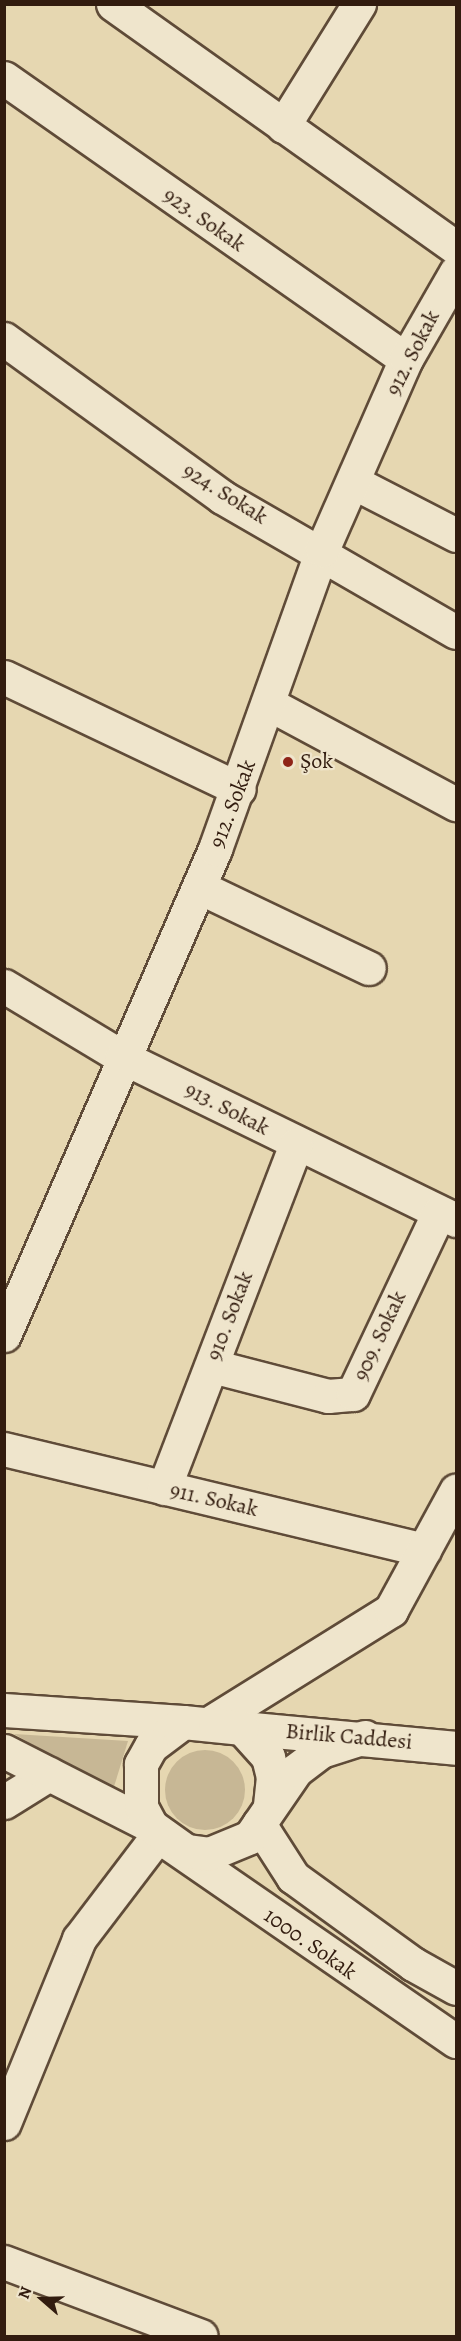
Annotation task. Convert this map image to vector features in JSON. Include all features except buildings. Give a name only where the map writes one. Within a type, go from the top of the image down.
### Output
[{"type":"street","points":[[113,4],[456,248]]},
{"type":"street","points":[[283,126],[359,4]]},
{"type":"street","name":"923. Sokak","points":[[4,78],[406,360]]},
{"type":"street","name":"912. Sokak","points":[[4,1335],[122,1057],[199,887],[239,789],[271,705],[322,550],[355,483],[406,360],[456,272]]},
{"type":"street","name":"924. Sokak","points":[[4,339],[222,497],[322,550],[456,632]]},
{"type":"street","points":[[355,483],[456,535]]},
{"type":"street","points":[[4,677],[239,789]]},
{"type":"street","points":[[271,705],[456,804]]},
{"type":"street","points":[[199,887],[369,968]]},
{"type":"street","name":"913. Sokak","points":[[4,986],[122,1057],[296,1144],[448,1216]]},
{"type":"street","name":"910. Sokak","points":[[164,1488],[296,1144]]},
{"type":"street","name":"909. Sokak","points":[[212,1366],[328,1396],[353,1394],[448,1216]]},
{"type":"street","name":"911. Sokak","points":[[4,1449],[424,1550]]},
{"type":"street","points":[[159,1834],[141,1807],[141,1764],[151,1746],[213,1724],[391,1610],[456,1491]]},
{"type":"street","name":"Birlik Caddesi","points":[[4,1710],[213,1724],[365,1737],[456,1748]]},
{"type":"street","points":[[213,1724],[267,1757],[273,1777],[264,1815],[293,1877],[413,1964],[456,1988]]},
{"type":"street","points":[[4,1751],[49,1773],[159,1834],[209,1854],[231,1849],[264,1815],[296,1770],[321,1751],[365,1737]]},
{"type":"street","points":[[4,1802],[49,1773]]},
{"type":"street","points":[[4,2123],[79,1939],[159,1834]]},
{"type":"street","name":"1000. Sokak","points":[[159,1834],[456,2041]]},
{"type":"street","points":[[4,2262],[186,2334]]},
{"type":"shaded area","points":[[14,1734],[128,1741],[113,1790]]},
{"type":"shaded area","points":[[197,1750],[213,1750],[234,1761],[245,1782],[245,1798],[234,1819],[213,1830],[197,1830],[183,1824],[171,1812],[165,1798],[165,1782],[171,1768],[183,1756]]},
{"type":"place","name":"Şok","points":[[288,762]]}]
